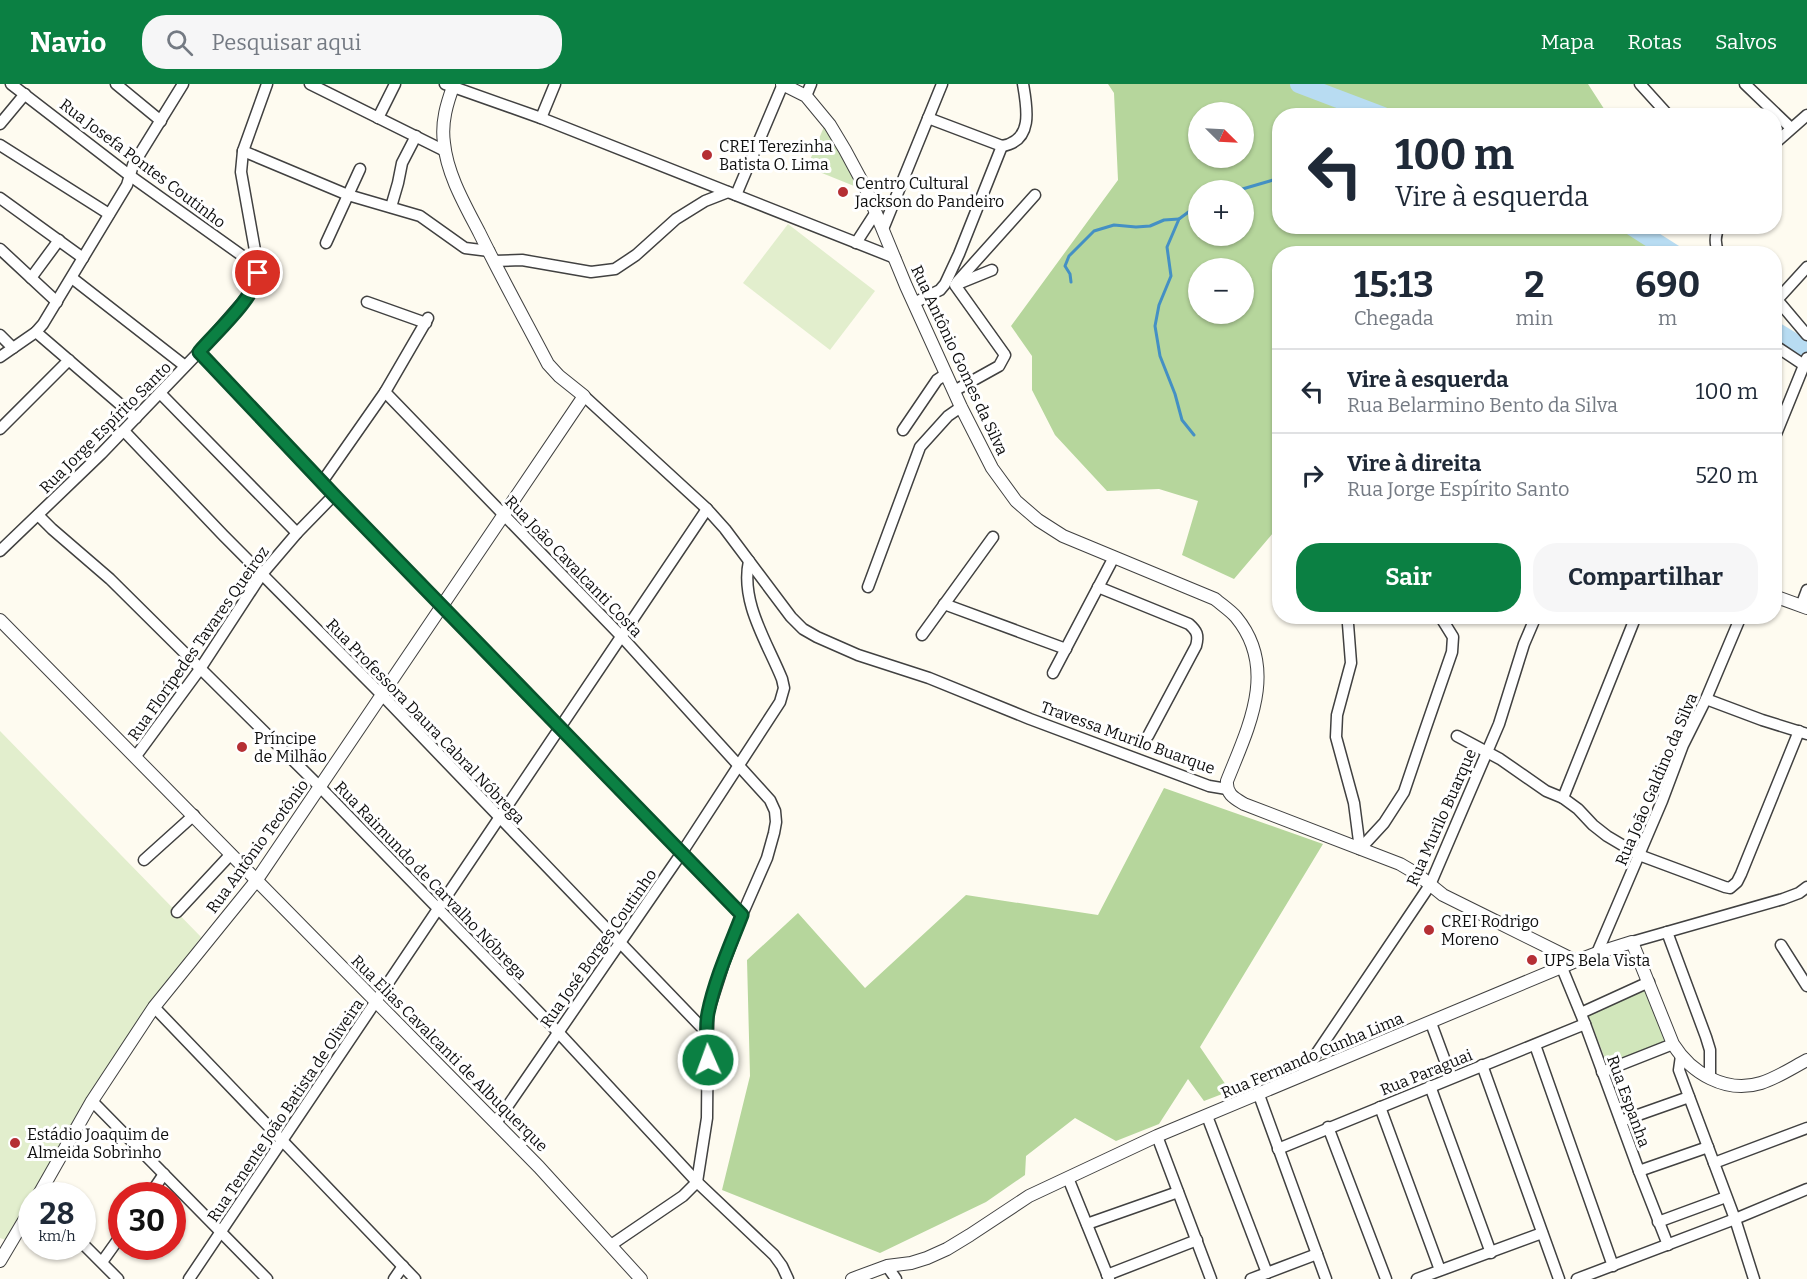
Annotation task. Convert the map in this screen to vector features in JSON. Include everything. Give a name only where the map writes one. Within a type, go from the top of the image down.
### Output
[{"type":"street","name":"Rua Josefa Pontes Coutinho","points":[[11,84],[129,175],[258,267]]},
{"type":"street","points":[[116,84],[161,121]]},
{"type":"street","points":[[0,357],[36,332],[57,302],[127,185],[133,165],[183,84]]},
{"type":"street","name":"Rua Jorge Espírito Santo","points":[[0,551],[160,393],[246,298],[257,281],[258,267],[241,172],[243,151],[267,84]]},
{"type":"street","points":[[310,84],[445,151]]},
{"type":"street","points":[[378,118],[395,84]]},
{"type":"street","points":[[541,118],[555,84]]},
{"type":"street","points":[[243,151],[348,195],[420,216],[465,248],[491,256],[591,272],[615,269],[636,255],[676,219],[705,201],[732,193],[782,84]]},
{"type":"street","name":"Rua Antônio Gomes da Silva","points":[[782,84],[808,90],[845,150],[884,229],[914,303],[961,407],[992,468],[1017,501],[1038,520],[1063,536],[1215,599],[1236,617],[1248,635],[1257,658],[1259,677],[1255,707],[1227,781],[1227,789]]},
{"type":"street","points":[[884,229],[942,84]]},
{"type":"street","points":[[928,118],[1002,146],[1007,145],[1019,138],[1024,131],[1027,104],[1023,84]]},
{"type":"street","points":[[1640,84],[1662,108]]},
{"type":"street","points":[[1745,84],[1779,108]]},
{"type":"street","points":[[584,396],[548,364],[466,207],[445,151],[443,122],[451,85],[541,118],[895,258]]},
{"type":"street","points":[[0,123],[25,94]]},
{"type":"street","points":[[1782,110],[1801,123],[1782,138]]},
{"type":"street","points":[[391,207],[402,162],[416,136]]},
{"type":"street","points":[[0,145],[109,214]]},
{"type":"street","points":[[950,284],[959,254],[1002,146]]},
{"type":"street","points":[[326,243],[360,169]]},
{"type":"street","points":[[950,284],[1035,195]]},
{"type":"street","points":[[0,198],[83,258]]},
{"type":"street","points":[[856,243],[876,212]]},
{"type":"street","points":[[31,278],[59,240]]},
{"type":"street","points":[[0,249],[57,302]]},
{"type":"street","points":[[1782,292],[1807,267]]},
{"type":"street","points":[[914,303],[950,284],[992,270]]},
{"type":"street","points":[[72,278],[185,366]]},
{"type":"street","points":[[950,284],[1005,355],[999,366],[954,391]]},
{"type":"street","points":[[322,482],[385,392],[427,321],[367,302]]},
{"type":"street","points":[[1782,305],[1807,335]]},
{"type":"street","points":[[36,332],[136,418]]},
{"type":"street","points":[[0,335],[13,348]]},
{"type":"street","points":[[1782,349],[1806,361],[1782,420]]},
{"type":"street","points":[[199,352],[334,495],[742,915]]},
{"type":"street","points":[[0,429],[69,360]]},
{"type":"street","points":[[903,430],[937,380],[946,374]]},
{"type":"street","name":"Rua João Cavalcanti Costa","points":[[385,392],[622,637],[770,800],[775,811],[776,822],[767,858],[742,915],[708,1013],[707,1118],[697,1182]]},
{"type":"street","points":[[160,393],[297,533]]},
{"type":"street","name":"Travessa Murilo Buarque","points":[[584,396],[707,509],[725,528],[790,617],[803,629],[817,637],[1209,786],[1227,789],[1230,794],[1245,804],[1400,864],[1443,895],[1576,961]]},
{"type":"street","name":"Rua Antônio Teotônio","points":[[46,1182],[92,1101],[154,1007],[256,881],[584,396]]},
{"type":"street","points":[[868,587],[920,447],[948,416],[961,407]]},
{"type":"street","name":"Rua Professora Daura Cabral Nóbrega","points":[[124,430],[707,1033]]},
{"type":"street","name":"Rua Florípedes Tavares Queiroz","points":[[136,756],[200,669],[262,574],[334,495]]},
{"type":"street","name":"Rua Tenente João Batista de Oliveira","points":[[189,1279],[707,509]]},
{"type":"street","name":"Rua Raimundo de Carvalho Nóbrega","points":[[38,515],[110,579],[320,787],[558,1032],[697,1182],[774,1256],[788,1279]]},
{"type":"street","points":[[922,635],[993,537]]},
{"type":"street","points":[[1053,674],[1114,557]]},
{"type":"street","name":"Rua José Borges Coutinho","points":[[496,1123],[681,854],[780,702],[784,688],[748,598],[746,583],[749,561]]},
{"type":"street","points":[[1098,587],[1189,624],[1197,632],[1196,646],[1148,736]]},
{"type":"street","points":[[1782,599],[1804,607],[1807,590]]},
{"type":"street","points":[[944,604],[1066,649]]},
{"type":"street","name":"Rua Elias Cavalcanti de Albuquerque","points":[[0,620],[496,1123],[641,1279]]},
{"type":"street","points":[[1348,624],[1351,663],[1337,715],[1336,737],[1354,803],[1360,849]]},
{"type":"street","points":[[1360,849],[1384,823],[1404,792],[1452,652],[1453,638],[1445,624]]},
{"type":"street","name":"Rua Murilo Buarque","points":[[1302,1075],[1430,885],[1499,724],[1533,624]]},
{"type":"street","points":[[1563,798],[1633,624]]},
{"type":"street","name":"Rua João Galdino da Silva","points":[[1597,953],[1662,801],[1683,745],[1706,699],[1738,624]]},
{"type":"street","points":[[1457,736],[1563,798],[1607,836],[1639,855],[1725,887],[1733,886],[1742,874],[1803,732],[1762,720],[1706,699]]},
{"type":"street","points":[[144,860],[194,815]]},
{"type":"street","points":[[177,912],[231,854]]},
{"type":"street","name":"Rua Fernando Cunha Lima","points":[[852,1279],[887,1266],[911,1263],[947,1249],[1029,1196],[1157,1136],[1576,961],[1803,890]]},
{"type":"street","points":[[1667,932],[1710,1050],[1710,1078]]},
{"type":"street","points":[[1632,942],[1673,1044],[1690,1066],[1728,1085],[1744,1086],[1759,1084],[1774,1078],[1807,1060]]},
{"type":"street","points":[[1781,945],[1807,986]]},
{"type":"street","name":"Rua Espanha","points":[[1562,968],[1668,1245]]},
{"type":"street","name":"Rua Paraguai","points":[[1278,1149],[1451,1077],[1535,1045],[1648,982]]},
{"type":"street","points":[[154,1007],[416,1279]]},
{"type":"street","points":[[1431,1023],[1451,1077]]},
{"type":"street","points":[[1602,1072],[1673,1044]]},
{"type":"street","points":[[1535,1045],[1613,1266]]},
{"type":"street","points":[[1681,1056],[1679,1070],[1735,1219],[1754,1279]]},
{"type":"street","points":[[1482,1065],[1559,1279]]},
{"type":"street","points":[[1430,1086],[1491,1253]]},
{"type":"street","points":[[1259,1095],[1326,1279]]},
{"type":"street","points":[[1620,1121],[1689,1097]]},
{"type":"street","points":[[92,1101],[267,1279]]},
{"type":"street","points":[[1380,1107],[1440,1270]]},
{"type":"street","points":[[1207,1116],[1268,1273]]},
{"type":"street","points":[[1328,1127],[1386,1279]]},
{"type":"street","points":[[1714,1163],[1807,1128]]},
{"type":"street","points":[[1157,1136],[1212,1279]]},
{"type":"street","points":[[1639,1172],[1708,1147]]},
{"type":"street","points":[[159,1182],[164,1174]]},
{"type":"street","points":[[1068,1178],[1108,1277],[1197,1240]]},
{"type":"street","points":[[611,1245],[682,1196],[697,1182]]},
{"type":"street","points":[[1577,1279],[1807,1189]]},
{"type":"street","points":[[1087,1224],[1178,1192]]},
{"type":"street","points":[[1658,1222],[1726,1197]]},
{"type":"street","points":[[0,1262],[18,1231]]},
{"type":"street","points":[[1417,1279],[1542,1233]]},
{"type":"street","points":[[102,1262],[108,1254]]},
{"type":"street","points":[[1251,1279],[1317,1254]]},
{"type":"street","points":[[96,1256],[118,1279]]},
{"type":"street","points":[[394,1279],[403,1266]]},
{"type":"street","points":[[887,1266],[896,1279]]},
{"type":"green space","points":[[1108,84],[1588,84],[1603,108],[1272,108],[1272,234],[1658,234],[1650,246],[1272,246],[1272,534],[1234,579],[1182,555],[1198,501],[1159,489],[1107,491],[1055,435],[1032,390],[1032,356],[1011,326],[1118,180],[1114,93]]},
{"type":"green space","points":[[826,122],[864,190],[807,167]]},
{"type":"green space","points":[[788,224],[875,291],[830,350],[743,283]]},
{"type":"green space","points":[[0,731],[201,937],[106,1072],[43,1182],[18,1182],[18,1225],[9,1241],[0,1238]]},
{"type":"green space","points":[[1164,788],[1323,844],[1200,1047],[1230,1091],[1204,1101],[1188,1079],[1159,1124],[1116,1141],[1075,1118],[1026,1156],[1025,1175],[986,1202],[880,1253],[722,1190],[750,1076],[747,960],[798,913],[865,988],[966,895],[1098,915]]},
{"type":"green space","points":[[1646,989],[1667,1041],[1607,1064],[1588,1014]]},
{"type":"waterway","points":[[1299,84],[1362,108]]},
{"type":"waterway","points":[[1254,186],[1272,180]]},
{"type":"waterway","points":[[1188,212],[1179,219],[1167,247],[1171,276],[1159,305],[1155,326],[1160,356],[1175,394],[1182,420],[1194,435]]},
{"type":"waterway","points":[[1071,282],[1070,274],[1065,266],[1069,256],[1094,231],[1114,225],[1150,226],[1164,220],[1179,219]]},
{"type":"waterway","points":[[1644,234],[1662,246]]},
{"type":"waterway","points":[[1782,335],[1807,350]]},
{"type":"place","name":"CREI Terezinha Batista O. Lima","points":[[707,155]]},
{"type":"place","name":"Centro Cultural Jackson do Pandeiro","points":[[843,192]]},
{"type":"place","name":"Príncipe de Milhão","points":[[242,747]]},
{"type":"place","name":"CREI Rodrigo Moreno","points":[[1429,930]]},
{"type":"place","name":"UPS Bela Vista","points":[[1532,960]]},
{"type":"place","name":"Estádio Joaquim de Almeida Sobrinho","points":[[15,1143]]},
{"type":"route","points":[[258,273],[254,288],[199,352],[334,495],[742,915],[708,1013],[708,1060]]}]
